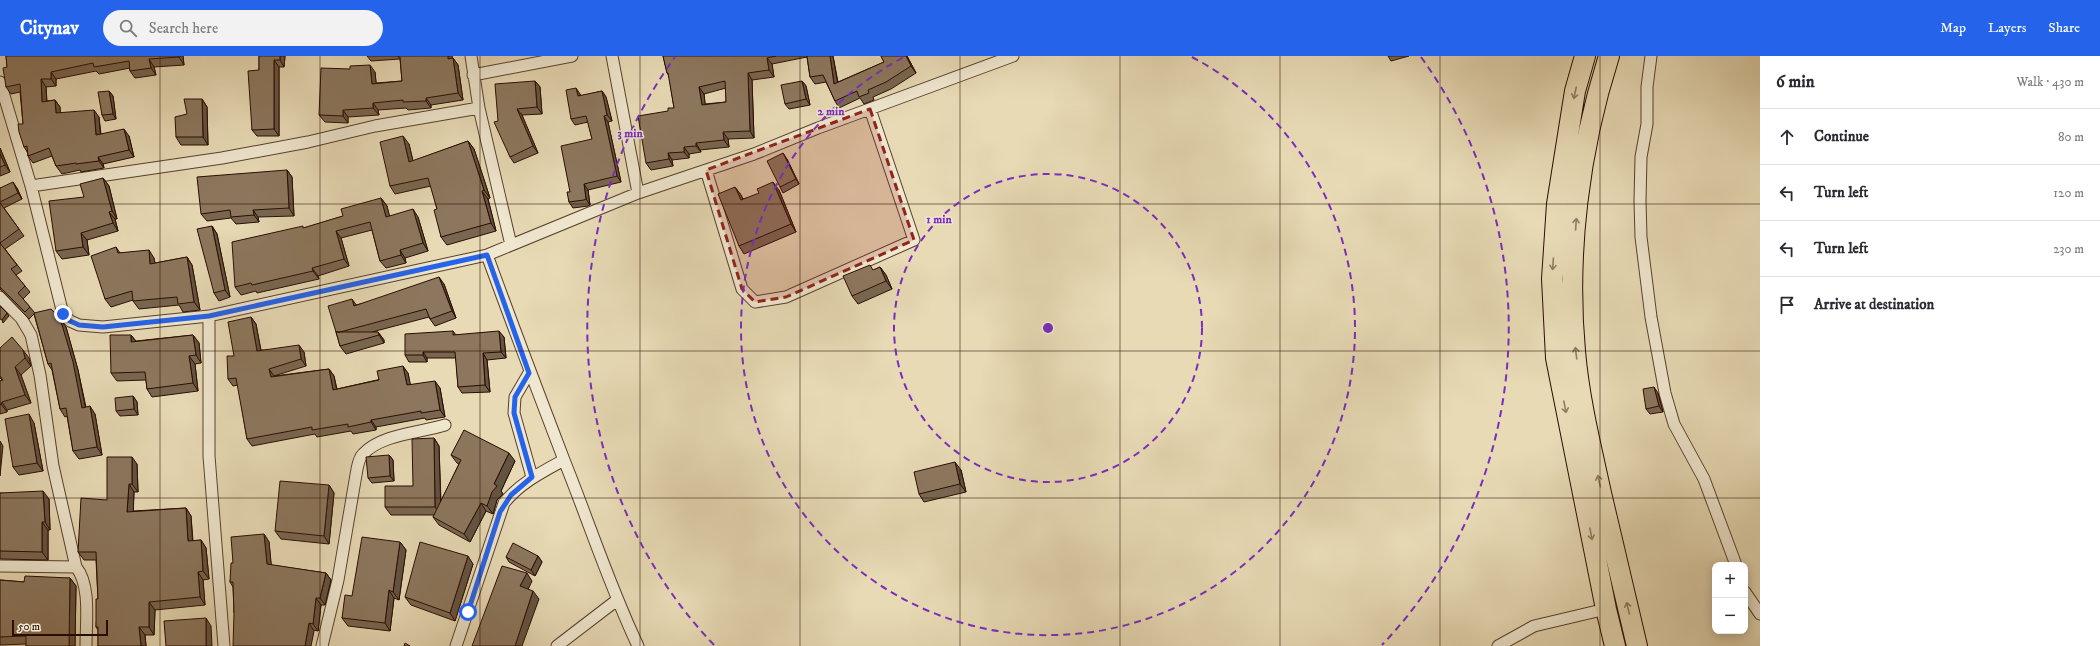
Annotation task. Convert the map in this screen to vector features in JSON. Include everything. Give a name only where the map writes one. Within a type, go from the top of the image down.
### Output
[{"type":"highway","points":[[1586,56],[1574,91],[1559,189],[1552,279],[1556,358],[1606,609],[1615,646]]},
{"type":"highway","points":[[1609,56],[1596,97],[1577,204],[1572,275],[1575,351],[1590,442],[1637,646]]},
{"type":"street","points":[[471,56],[479,108],[511,245]]},
{"type":"street","points":[[473,75],[572,56]]},
{"type":"street","points":[[612,56],[638,193]]},
{"type":"street","points":[[0,82],[31,186],[63,314],[70,321],[79,325],[103,327],[209,316],[487,255],[638,193],[754,154],[1013,56]]},
{"type":"street","points":[[1651,56],[1647,87],[1647,124],[1641,157],[1640,201],[1641,237],[1651,317],[1665,393],[1674,424],[1704,479],[1735,562]]},
{"type":"street","points":[[31,186],[222,158],[308,142],[375,126],[479,108]]},
{"type":"street","points":[[706,170],[742,290],[755,302],[786,297],[914,240],[870,109]]},
{"type":"street","points":[[487,255],[529,373],[617,600],[638,646]]},
{"type":"street","points":[[0,297],[21,318],[31,335],[40,376],[53,466],[76,566],[82,574],[85,586],[86,646]]},
{"type":"street","points":[[209,316],[209,456],[224,646]]},
{"type":"street","points":[[529,373],[515,397],[514,413],[532,477]]},
{"type":"street","points":[[322,646],[338,580],[357,469],[361,456],[373,445],[416,431],[445,426]]},
{"type":"street","points":[[456,646],[500,512],[511,495],[532,477],[564,460]]},
{"type":"street","points":[[0,566],[76,566]]},
{"type":"street","points":[[1748,596],[1760,614]]},
{"type":"street","points":[[557,646],[569,642],[617,600]]},
{"type":"street","points":[[1498,646],[1534,626],[1606,609]]},
{"type":"highlighted area","points":[[870,109],[914,240],[786,297],[755,302],[742,289],[706,170]]},
{"type":"building","points":[[6,56],[179,57],[149,59],[151,68],[130,71],[129,61],[94,67],[93,63],[51,72],[51,79],[41,79],[42,102],[55,100],[56,113],[94,110],[96,135],[124,129],[129,150],[98,157],[99,161],[56,166],[49,148],[28,156],[27,146],[24,147],[18,124],[23,124],[20,84],[6,87],[3,68],[7,67]]},
{"type":"building","points":[[259,56],[280,56],[280,60],[274,60],[274,129],[252,130],[248,71],[259,70]]},
{"type":"building","points":[[398,56],[448,56],[448,59],[453,58],[458,93],[426,98],[426,101],[403,102],[403,100],[373,103],[373,108],[343,110],[343,116],[319,115],[321,68],[350,69],[350,66],[370,65],[372,84],[402,81],[400,57]]},
{"type":"building","points":[[663,56],[776,56],[767,58],[769,70],[748,73],[750,131],[723,132],[724,140],[696,143],[696,146],[684,147],[684,152],[668,153],[669,159],[646,163],[638,116],[668,111],[668,108],[674,108]],"holes":[[[725,81],[726,102],[702,105],[699,87]]]},
{"type":"building","points":[[807,56],[830,56],[834,84],[884,62],[881,56],[906,56],[911,66],[886,82],[868,90],[869,93],[859,97],[857,91],[835,101],[823,75],[810,77]]},
{"type":"building","points":[[535,81],[537,107],[517,109],[533,146],[510,157],[494,122],[498,121],[495,84]]},
{"type":"building","points":[[802,81],[806,99],[785,104],[781,85]]},
{"type":"building","points":[[576,88],[578,96],[602,91],[607,115],[604,116],[617,176],[584,184],[586,199],[569,202],[567,192],[570,192],[561,146],[592,139],[586,116],[571,119],[566,90]]},
{"type":"building","points":[[109,91],[113,114],[102,115],[98,92]]},
{"type":"building","points":[[184,99],[202,99],[203,137],[176,137],[175,117],[187,114]]},
{"type":"building","points":[[403,136],[409,162],[468,141],[484,190],[482,191],[491,223],[441,237],[434,210],[437,209],[428,178],[390,186],[380,142]]},
{"type":"building","points":[[783,153],[796,179],[780,187],[767,161]]},
{"type":"building","points":[[0,154],[5,165],[0,167]]},
{"type":"building","points":[[287,170],[289,208],[253,210],[254,215],[231,217],[230,210],[201,214],[197,177]]},
{"type":"building","points":[[103,178],[112,211],[109,212],[113,223],[81,233],[83,247],[56,251],[49,201],[84,197],[80,184]]},
{"type":"building","points":[[13,182],[18,193],[0,202],[0,188]]},
{"type":"building","points":[[773,182],[791,224],[739,246],[718,194],[735,187],[741,200],[759,193],[757,189]]},
{"type":"building","points":[[381,198],[386,217],[413,209],[423,243],[400,250],[401,255],[380,261],[370,222],[336,231],[344,259],[312,268],[313,271],[252,285],[251,283],[235,287],[232,242],[303,226],[303,228],[343,216],[341,209]]},
{"type":"building","points":[[0,203],[19,229],[0,243]]},
{"type":"building","points":[[212,226],[225,290],[214,293],[197,229]]},
{"type":"building","points":[[0,243],[17,265],[11,269],[25,286],[18,293],[30,307],[25,312],[0,287]]},
{"type":"building","points":[[116,247],[118,253],[149,250],[150,264],[187,257],[194,302],[178,304],[177,297],[133,301],[132,291],[105,299],[91,256]]},
{"type":"building","points":[[870,265],[873,270],[880,267],[886,281],[852,296],[843,276]]},
{"type":"building","points":[[439,277],[452,311],[430,319],[426,309],[336,332],[328,306],[352,299],[354,306]]},
{"type":"building","points":[[0,306],[7,313],[2,320],[0,319]]},
{"type":"building","points":[[51,309],[60,318],[73,362],[82,408],[90,406],[97,447],[73,451],[66,408],[60,409],[51,363],[48,364],[34,313]]},
{"type":"building","points":[[251,317],[257,351],[299,345],[301,359],[269,369],[271,377],[329,369],[333,390],[379,380],[377,371],[403,366],[407,385],[435,381],[440,410],[421,413],[421,411],[371,420],[371,422],[348,427],[348,424],[312,430],[312,427],[247,439],[236,378],[228,379],[227,356],[234,356],[228,322]]},
{"type":"building","points":[[453,331],[453,335],[499,331],[501,352],[483,353],[485,385],[458,387],[455,352],[423,352],[423,355],[405,355],[405,334]]},
{"type":"building","points":[[336,332],[378,332],[379,335],[340,346]]},
{"type":"building","points":[[110,335],[131,335],[131,342],[193,335],[196,355],[189,356],[193,383],[147,389],[145,372],[111,373]]},
{"type":"building","points":[[12,337],[23,350],[25,358],[15,367],[25,395],[2,402],[0,404],[0,381],[3,380],[0,376],[0,348]]},
{"type":"building","points":[[1654,387],[1659,406],[1646,409],[1643,389]]},
{"type":"building","points":[[133,396],[134,409],[116,411],[115,398]]},
{"type":"building","points":[[29,414],[37,463],[13,467],[5,419]]},
{"type":"building","points":[[464,430],[509,453],[494,484],[497,486],[492,492],[487,506],[481,503],[464,534],[433,517],[461,460],[451,455]]},
{"type":"building","points":[[434,438],[435,507],[385,507],[385,486],[413,486],[412,439]]},
{"type":"building","points":[[389,455],[390,476],[368,478],[366,457]]},
{"type":"building","points":[[107,457],[132,457],[132,484],[129,484],[127,512],[186,508],[188,541],[201,540],[203,571],[198,572],[200,597],[149,602],[149,627],[139,627],[141,646],[98,646],[98,627],[96,627],[96,599],[98,599],[96,552],[78,552],[81,498],[107,500]]},
{"type":"building","points":[[955,462],[960,484],[919,494],[914,472]]},
{"type":"building","points":[[280,481],[329,485],[324,536],[275,531]]},
{"type":"building","points":[[43,491],[45,522],[42,522],[42,552],[0,551],[0,493]]},
{"type":"building","points":[[264,534],[267,564],[326,573],[320,598],[316,598],[313,624],[309,623],[305,646],[233,646],[233,582],[230,582],[231,563],[233,563],[231,537]]},
{"type":"building","points":[[362,537],[400,542],[393,592],[389,590],[385,623],[342,618],[345,595],[352,596]]},
{"type":"building","points":[[420,542],[468,556],[450,613],[405,597]]},
{"type":"building","points":[[513,543],[538,556],[531,570],[506,557]]},
{"type":"building","points":[[502,566],[527,573],[520,586],[533,591],[515,646],[472,646]]},
{"type":"building","points":[[25,576],[70,578],[69,646],[26,646],[26,636],[0,637],[0,580],[24,582]]},
{"type":"building","points":[[206,618],[206,646],[166,646],[164,621]]},
{"type":"route","points":[[63,314],[70,321],[79,325],[103,327],[209,316],[487,255],[529,373],[515,397],[514,413],[532,477],[504,503],[468,612]]}]
